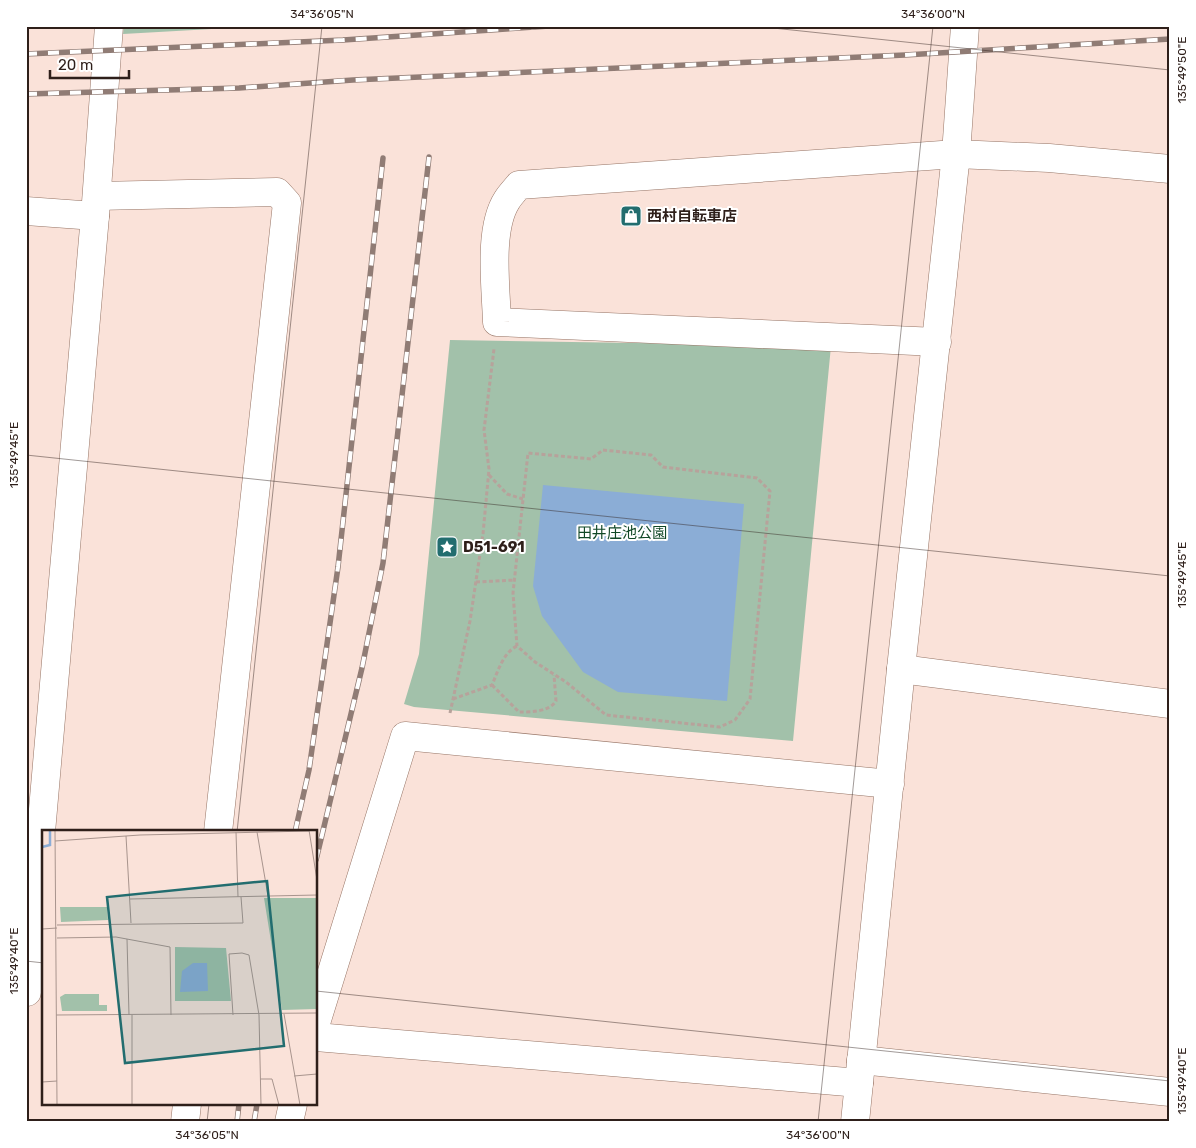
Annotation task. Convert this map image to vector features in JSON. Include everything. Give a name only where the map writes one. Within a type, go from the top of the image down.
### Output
[{"type":"street","points":[[45,830],[109,26]]},
{"type":"street","points":[[855,1122],[956,154],[965,26]]},
{"type":"street","points":[[937,342],[497,322],[495,267],[497,228],[506,201],[519,185],[956,154],[1049,158],[1170,169]]},
{"type":"street","points":[[26,211],[277,192],[287,203],[218,830]]},
{"type":"street","points":[[901,669],[1170,704]]},
{"type":"street","points":[[318,1017],[405,736],[890,784]]},
{"type":"street","points":[[32,992],[42,869]]},
{"type":"street","points":[[318,1037],[1170,1092]]},
{"type":"street","points":[[185,1122],[187,1106]]},
{"type":"street","points":[[289,1122],[293,1106]]},
{"type":"path","points":[[443,740],[470,620],[483,534],[488,475],[484,430],[497,322]]},
{"type":"path","points":[[604,450],[650,455],[663,467],[757,478],[770,491],[750,700],[735,720],[720,727],[606,715],[566,682],[534,662],[517,646],[513,593],[514,580],[528,453],[591,459],[604,450]]},
{"type":"path","points":[[488,475],[507,494],[523,499]]},
{"type":"path","points":[[476,582],[514,580]]},
{"type":"path","points":[[453,700],[492,685],[502,661],[510,649],[517,646]]},
{"type":"path","points":[[492,685],[519,712],[533,712],[553,706],[556,701],[554,675]]},
{"type":"green space","points":[[124,26],[266,26],[123,34]]},
{"type":"green space","name":"田井庄池公園","points":[[450,340],[831,346],[793,741],[414,707],[404,704],[419,654]]},
{"type":"water","points":[[543,485],[744,504],[727,701],[618,692],[583,672],[542,616],[533,586]]},
{"type":"railway","points":[[26,54],[343,40],[549,26]]},
{"type":"railway","points":[[26,94],[239,88],[353,80],[905,55],[1170,39]]},
{"type":"railway","points":[[318,852],[362,668],[383,563],[429,157]]},
{"type":"railway","points":[[295,830],[309,770],[338,567],[383,158]]},
{"type":"railway","points":[[237,1122],[239,1106]]},
{"type":"railway","points":[[254,1122],[257,1106]]},
{"type":"place","name":"西村自転車店","points":[[631,216]]},
{"type":"place","name":"D51-691","points":[[447,547]]}]
